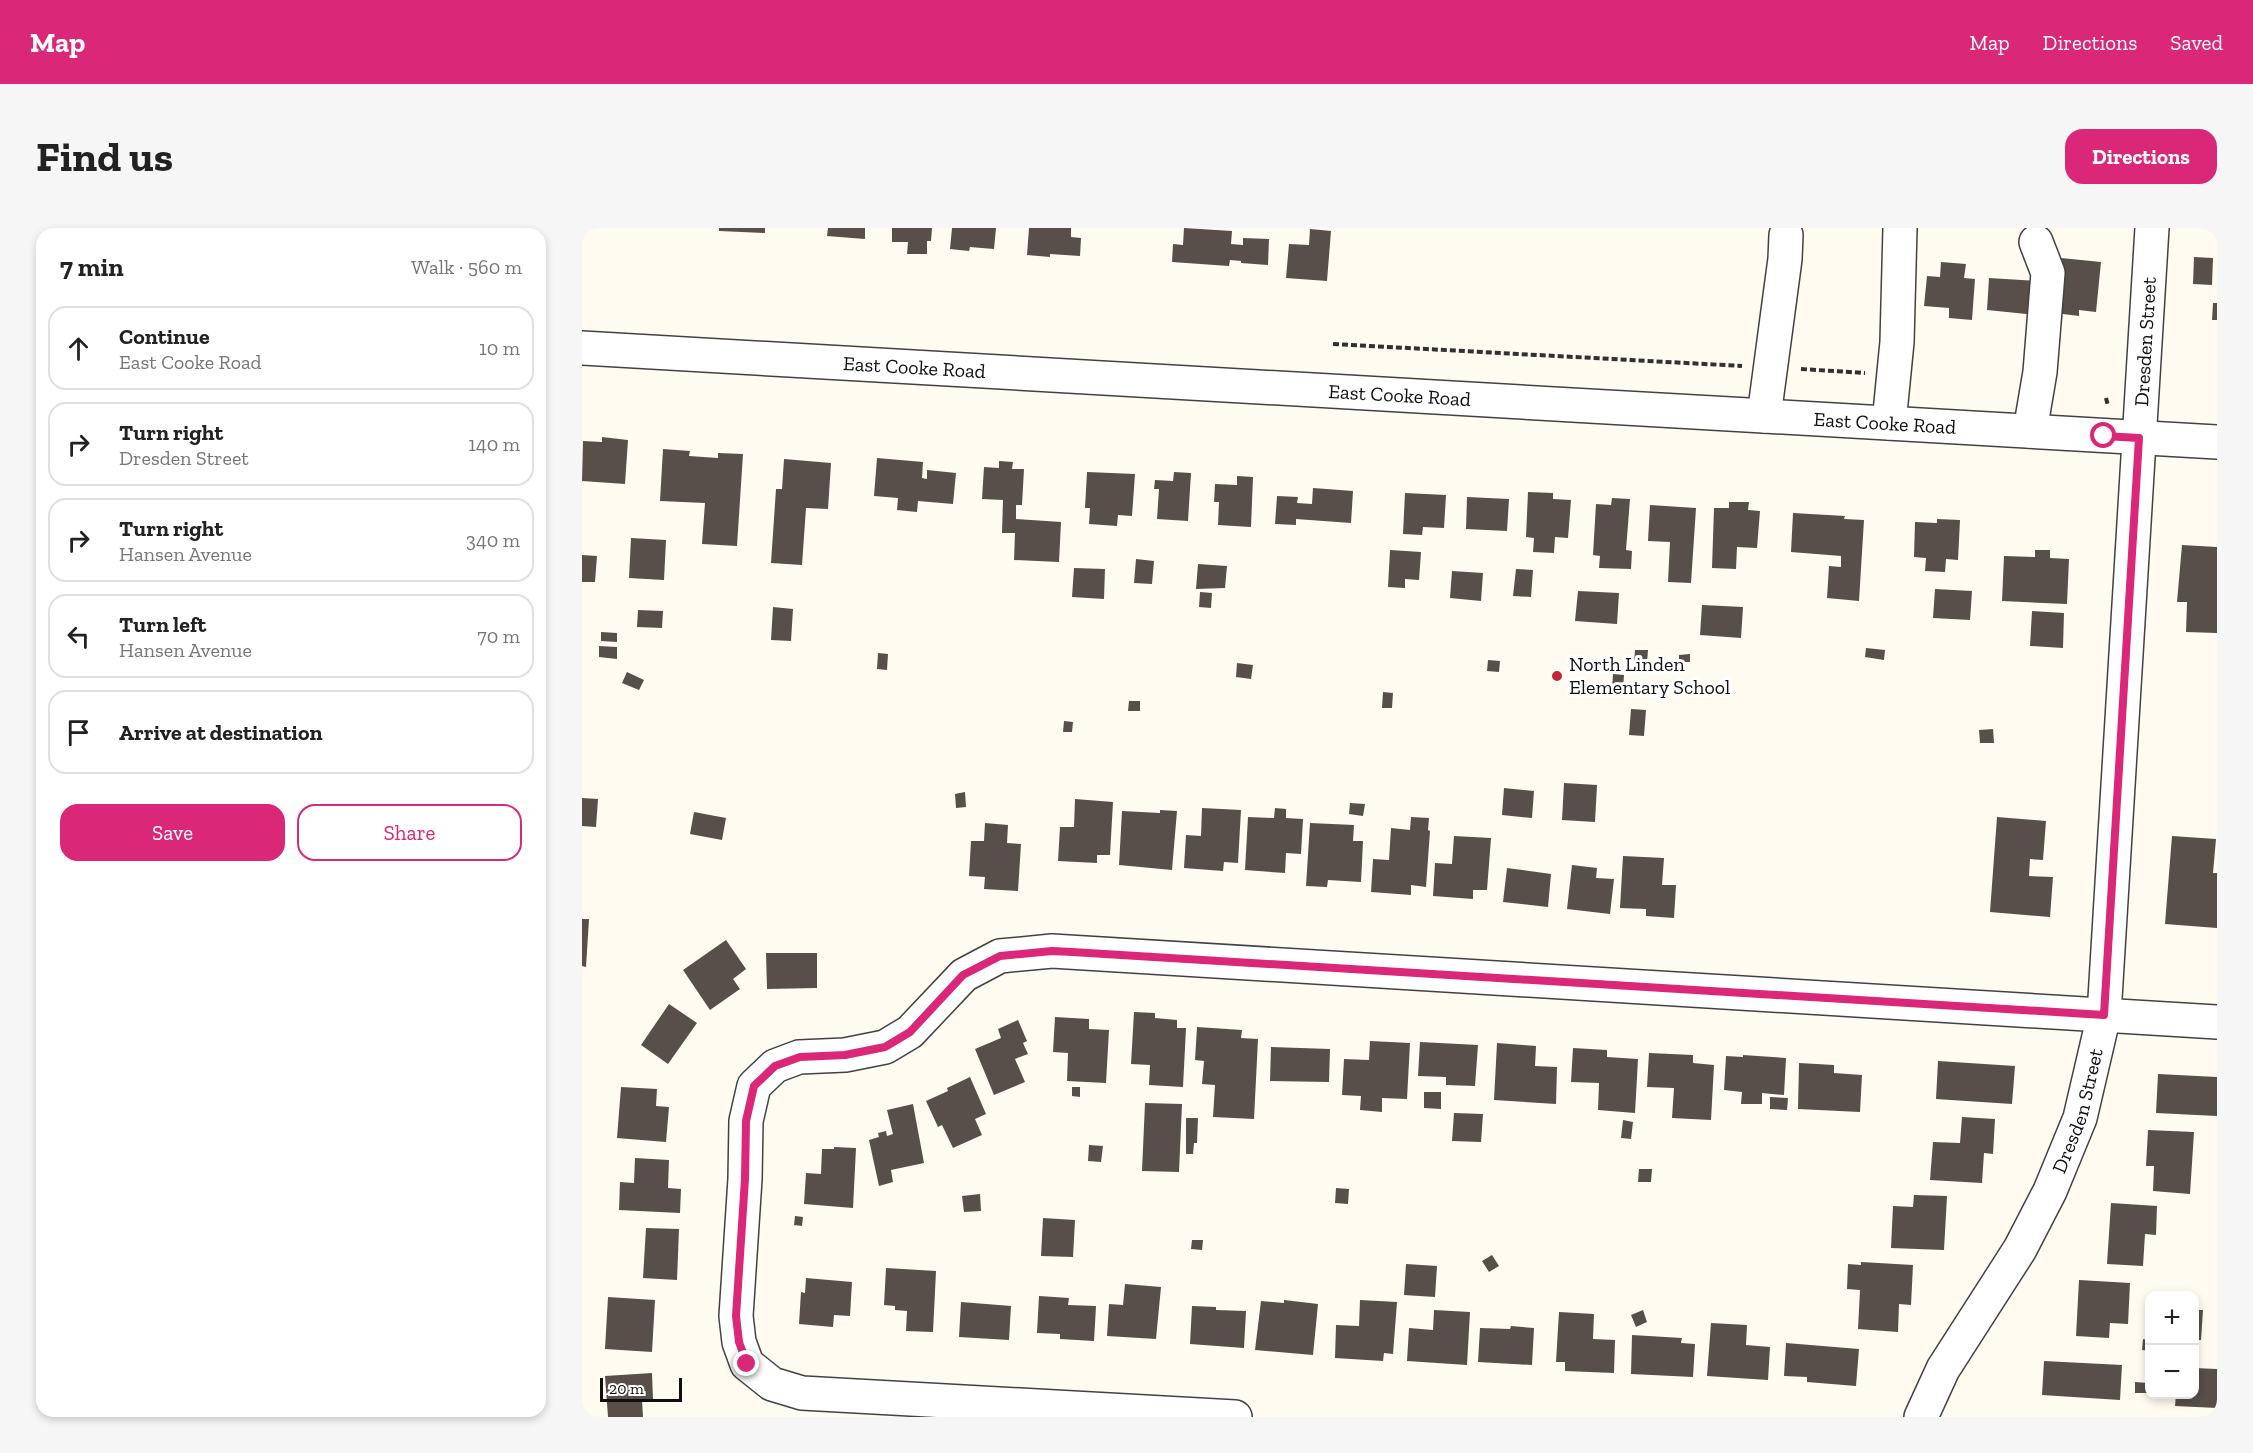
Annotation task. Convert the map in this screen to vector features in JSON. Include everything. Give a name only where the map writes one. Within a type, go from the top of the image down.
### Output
[{"type":"street","points":[[1889,423],[1897,342],[1900,228]]},
{"type":"street","name":"Dresden Street","points":[[1921,1417],[1943,1369],[2020,1249],[2050,1191],[2080,1118],[2104,1015],[2152,228]]},
{"type":"street","points":[[1764,416],[1785,259],[1786,235]]},
{"type":"street","points":[[2030,431],[2040,372],[2048,295],[2048,273],[2036,242]]},
{"type":"street","name":"East Cooke Road","points":[[582,348],[2217,442]]},
{"type":"street","points":[[1235,1417],[802,1394],[772,1384],[747,1364],[739,1342],[736,1316],[745,1179],[746,1121],[754,1086],[775,1066],[800,1057],[845,1055],[885,1047],[910,1032],[963,975],[1000,956],[1052,951],[2217,1022]]},
{"type":"path","points":[[1332,344],[1894,374]]},
{"type":"building","points":[[719,228],[765,228],[765,233],[719,231]]},
{"type":"building","points":[[828,228],[865,228],[865,239],[827,236]]},
{"type":"building","points":[[892,228],[932,228],[931,241],[927,241],[927,254],[907,254],[908,242],[892,242]]},
{"type":"building","points":[[952,228],[996,228],[994,249],[970,247],[969,251],[950,249]]},
{"type":"building","points":[[1029,228],[1071,228],[1071,237],[1081,238],[1080,256],[1027,255]]},
{"type":"building","points":[[1184,228],[1232,231],[1231,244],[1243,245],[1243,238],[1269,239],[1268,265],[1230,260],[1229,266],[1172,262],[1173,244],[1183,245]]},
{"type":"building","points":[[1310,229],[1331,231],[1327,281],[1286,278],[1289,244],[1309,245]]},
{"type":"building","points":[[2194,257],[2213,258],[2212,285],[2193,284]]},
{"type":"building","points":[[2061,258],[2101,262],[2096,312],[2079,310],[2079,316],[2055,313]]},
{"type":"building","points":[[1941,262],[1966,264],[1964,278],[1975,279],[1972,320],[1949,318],[1949,308],[1924,306],[1927,276],[1940,277]]},
{"type":"building","points":[[1989,278],[2038,281],[2036,315],[1987,310]]},
{"type":"building","points":[[2213,303],[2217,303],[2217,320],[2212,320]]},
{"type":"building","points":[[602,437],[628,440],[625,484],[582,481],[583,441],[602,442]]},
{"type":"building","points":[[663,449],[690,451],[689,456],[718,458],[718,453],[743,454],[737,546],[702,544],[705,503],[660,501]]},
{"type":"building","points":[[877,458],[923,462],[922,478],[927,479],[927,470],[956,473],[953,504],[918,501],[917,512],[897,510],[898,498],[874,496]]},
{"type":"building","points":[[784,459],[831,463],[828,509],[806,508],[802,565],[771,563],[776,489],[782,489]]},
{"type":"building","points":[[999,461],[1013,462],[1012,469],[1024,469],[1022,505],[1016,505],[1016,519],[1061,522],[1059,562],[1014,560],[1015,533],[1002,533],[1003,500],[982,499],[984,467],[999,468]]},
{"type":"building","points":[[1087,472],[1135,474],[1132,516],[1118,515],[1117,526],[1089,524],[1090,508],[1085,508]]},
{"type":"building","points":[[1174,472],[1191,473],[1188,521],[1157,519],[1159,489],[1154,489],[1155,480],[1173,481]]},
{"type":"building","points":[[1237,476],[1253,477],[1251,527],[1218,525],[1219,502],[1214,502],[1215,484],[1237,485]]},
{"type":"building","points":[[1313,488],[1353,491],[1351,523],[1296,519],[1296,525],[1275,524],[1277,496],[1298,497],[1297,503],[1312,504]]},
{"type":"building","points":[[1528,492],[1553,493],[1553,499],[1571,500],[1568,538],[1555,537],[1554,553],[1533,552],[1534,538],[1526,537]]},
{"type":"building","points":[[1405,493],[1446,495],[1444,528],[1423,527],[1422,535],[1403,534]]},
{"type":"building","points":[[1467,497],[1509,499],[1507,531],[1466,529]]},
{"type":"building","points":[[1612,498],[1630,499],[1626,550],[1632,551],[1631,569],[1599,568],[1600,556],[1593,555],[1596,504],[1611,505]]},
{"type":"building","points":[[1729,502],[1749,502],[1748,510],[1760,511],[1757,548],[1737,547],[1736,569],[1712,568],[1714,508],[1729,508]]},
{"type":"building","points":[[1650,505],[1696,508],[1691,583],[1668,582],[1670,542],[1648,541]]},
{"type":"building","points":[[1793,513],[1845,516],[1844,519],[1864,520],[1859,601],[1827,598],[1829,566],[1841,567],[1841,556],[1791,552]]},
{"type":"building","points":[[1937,519],[1960,520],[1958,560],[1946,559],[1945,572],[1925,571],[1926,558],[1914,557],[1915,522],[1937,523]]},
{"type":"building","points":[[631,538],[666,540],[664,580],[629,578]]},
{"type":"building","points":[[2182,545],[2217,547],[2217,633],[2186,632],[2187,602],[2177,602]]},
{"type":"building","points":[[1390,550],[1421,552],[1419,580],[1405,579],[1405,588],[1388,587]]},
{"type":"building","points":[[2035,550],[2050,550],[2050,558],[2069,559],[2067,604],[2002,601],[2004,556],[2035,557]]},
{"type":"building","points":[[582,555],[597,556],[595,582],[582,582]]},
{"type":"building","points":[[1136,559],[1154,561],[1152,584],[1134,583]]},
{"type":"building","points":[[1198,564],[1227,566],[1225,588],[1196,589]]},
{"type":"building","points":[[1074,568],[1105,569],[1104,599],[1072,597]]},
{"type":"building","points":[[1516,569],[1533,570],[1531,597],[1513,596]]},
{"type":"building","points":[[1452,571],[1483,573],[1481,601],[1450,598]]},
{"type":"building","points":[[1935,589],[1972,591],[1970,620],[1933,618]]},
{"type":"building","points":[[1578,591],[1619,593],[1617,624],[1575,621]]},
{"type":"building","points":[[1200,592],[1212,593],[1211,608],[1199,607]]},
{"type":"building","points":[[1702,605],[1743,607],[1741,638],[1700,635]]},
{"type":"building","points":[[773,607],[793,609],[791,641],[771,640]]},
{"type":"building","points":[[638,610],[663,611],[662,628],[637,627]]},
{"type":"building","points":[[2032,611],[2064,613],[2063,648],[2030,646]]},
{"type":"building","points":[[601,632],[617,633],[617,642],[601,641]]},
{"type":"building","points":[[599,646],[617,647],[617,659],[599,657]]},
{"type":"building","points":[[1866,648],[1885,650],[1884,660],[1865,657]]},
{"type":"building","points":[[1635,650],[1648,650],[1647,663],[1634,662]]},
{"type":"building","points":[[878,653],[888,654],[887,670],[877,669]]},
{"type":"building","points":[[1690,654],[1690,662],[1679,662],[1679,655]]},
{"type":"building","points":[[1488,660],[1500,661],[1499,672],[1487,671]]},
{"type":"building","points":[[1237,663],[1253,665],[1251,679],[1236,677]]},
{"type":"building","points":[[627,672],[644,680],[639,690],[622,683]]},
{"type":"building","points":[[1613,674],[1624,675],[1623,689],[1612,688]]},
{"type":"building","points":[[1383,692],[1393,693],[1392,708],[1382,708]]},
{"type":"building","points":[[1129,701],[1140,701],[1140,711],[1128,711]]},
{"type":"building","points":[[1631,709],[1646,710],[1644,736],[1629,735]]},
{"type":"building","points":[[1064,721],[1073,722],[1072,732],[1063,732]]},
{"type":"building","points":[[1993,729],[1994,743],[1980,743],[1979,730]]},
{"type":"building","points":[[1564,783],[1597,785],[1595,822],[1562,820]]},
{"type":"building","points":[[1504,788],[1534,791],[1532,818],[1502,815]]},
{"type":"building","points":[[965,792],[966,807],[956,808],[955,794]]},
{"type":"building","points":[[582,798],[598,799],[596,827],[582,826]]},
{"type":"building","points":[[1075,799],[1113,802],[1110,855],[1097,855],[1097,863],[1058,861],[1060,827],[1074,827]]},
{"type":"building","points":[[1350,803],[1365,804],[1363,816],[1349,814]]},
{"type":"building","points":[[1202,808],[1241,810],[1238,863],[1224,862],[1223,871],[1184,868],[1186,835],[1201,836]]},
{"type":"building","points":[[1275,808],[1286,809],[1286,818],[1303,819],[1301,854],[1286,853],[1285,873],[1245,870],[1248,817],[1274,818]]},
{"type":"building","points":[[1160,810],[1177,811],[1172,870],[1119,865],[1122,811],[1160,813]]},
{"type":"building","points":[[694,812],[726,818],[722,840],[690,834]]},
{"type":"building","points":[[1411,817],[1429,818],[1426,887],[1411,885],[1411,895],[1371,892],[1373,859],[1389,860],[1391,828],[1410,830]]},
{"type":"building","points":[[1997,817],[2046,821],[2043,860],[2030,859],[2029,876],[2053,877],[2050,917],[1990,912]]},
{"type":"building","points":[[985,823],[1008,825],[1007,843],[1021,844],[1018,891],[984,889],[985,877],[969,876],[971,841],[984,841]]},
{"type":"building","points":[[1310,823],[1354,825],[1353,841],[1363,841],[1361,882],[1328,880],[1327,887],[1306,886]]},
{"type":"building","points":[[1454,836],[1491,838],[1487,890],[1473,890],[1473,899],[1433,896],[1435,863],[1452,864]]},
{"type":"building","points":[[2172,836],[2216,839],[2213,873],[2217,873],[2217,928],[2165,924]]},
{"type":"building","points":[[1623,856],[1664,858],[1662,885],[1676,885],[1674,918],[1646,916],[1646,909],[1620,908]]},
{"type":"building","points":[[1572,865],[1597,868],[1596,878],[1614,879],[1610,914],[1567,909]]},
{"type":"building","points":[[1507,868],[1551,874],[1548,907],[1503,902]]},
{"type":"building","points":[[582,919],[589,919],[586,967],[582,966]]},
{"type":"building","points":[[726,940],[746,969],[733,979],[740,989],[710,1010],[683,970]]},
{"type":"building","points":[[766,953],[817,953],[817,988],[767,989]]},
{"type":"building","points":[[669,1004],[697,1023],[668,1064],[641,1045]]},
{"type":"building","points":[[1134,1012],[1155,1013],[1155,1018],[1177,1020],[1177,1028],[1186,1028],[1183,1087],[1149,1085],[1150,1065],[1131,1064]]},
{"type":"building","points":[[1055,1017],[1089,1019],[1089,1029],[1109,1030],[1106,1083],[1067,1081],[1068,1053],[1053,1052]]},
{"type":"building","points":[[1018,1020],[1027,1041],[1023,1043],[1028,1054],[1015,1059],[1025,1082],[994,1095],[975,1049],[1001,1038],[998,1029]]},
{"type":"building","points":[[1197,1027],[1242,1030],[1241,1038],[1258,1039],[1254,1119],[1213,1117],[1215,1085],[1202,1084],[1204,1061],[1195,1060]]},
{"type":"building","points":[[1370,1041],[1410,1043],[1407,1099],[1382,1098],[1382,1112],[1360,1110],[1361,1096],[1342,1095],[1344,1059],[1369,1060]]},
{"type":"building","points":[[1420,1042],[1478,1045],[1475,1086],[1446,1085],[1446,1077],[1418,1076]]},
{"type":"building","points":[[1497,1043],[1536,1046],[1535,1066],[1557,1067],[1556,1104],[1494,1100]]},
{"type":"building","points":[[1271,1047],[1330,1049],[1329,1082],[1270,1081]]},
{"type":"building","points":[[1573,1048],[1607,1050],[1607,1057],[1638,1059],[1635,1113],[1598,1110],[1599,1083],[1571,1082]]},
{"type":"building","points":[[1649,1053],[1693,1055],[1693,1063],[1714,1065],[1711,1120],[1672,1118],[1674,1088],[1647,1087]]},
{"type":"building","points":[[1743,1055],[1786,1058],[1784,1095],[1762,1093],[1762,1104],[1741,1104],[1742,1092],[1724,1090],[1726,1056],[1743,1057]]},
{"type":"building","points":[[1938,1061],[2015,1066],[2012,1104],[1936,1099]]},
{"type":"building","points":[[1799,1063],[1834,1065],[1834,1073],[1862,1075],[1860,1112],[1798,1109]]},
{"type":"building","points":[[2158,1074],[2217,1077],[2217,1116],[2156,1113]]},
{"type":"building","points":[[970,1077],[986,1114],[975,1119],[982,1135],[953,1148],[942,1125],[938,1127],[926,1101]]},
{"type":"building","points":[[621,1087],[657,1089],[656,1106],[669,1107],[666,1142],[617,1138]]},
{"type":"building","points":[[1072,1087],[1080,1087],[1080,1097],[1072,1096]]},
{"type":"building","points":[[1424,1092],[1441,1092],[1441,1109],[1424,1108]]},
{"type":"building","points":[[1770,1097],[1788,1098],[1787,1110],[1770,1109]]},
{"type":"building","points":[[1145,1103],[1182,1104],[1179,1172],[1142,1171]]},
{"type":"building","points":[[913,1104],[924,1163],[891,1170],[893,1182],[879,1186],[869,1140],[879,1137],[878,1133],[886,1131],[887,1136],[893,1134],[887,1110]]},
{"type":"building","points":[[1454,1113],[1483,1114],[1481,1142],[1452,1141]]},
{"type":"building","points":[[1962,1117],[1995,1119],[1993,1154],[1984,1153],[1982,1183],[1930,1180],[1933,1142],[1960,1143]]},
{"type":"building","points":[[1186,1118],[1198,1118],[1197,1143],[1194,1143],[1193,1154],[1186,1154]]},
{"type":"building","points":[[1623,1120],[1633,1122],[1631,1139],[1621,1138]]},
{"type":"building","points":[[2148,1130],[2194,1132],[2190,1194],[2153,1191],[2154,1166],[2146,1166]]},
{"type":"building","points":[[1089,1145],[1103,1146],[1101,1162],[1088,1161]]},
{"type":"building","points":[[834,1147],[856,1148],[853,1208],[804,1204],[806,1173],[821,1174],[822,1149],[834,1149]]},
{"type":"building","points":[[635,1158],[669,1160],[668,1188],[681,1189],[680,1213],[619,1210],[620,1182],[634,1183]]},
{"type":"building","points":[[1639,1169],[1652,1169],[1651,1182],[1638,1182]]},
{"type":"building","points":[[1336,1188],[1349,1189],[1348,1204],[1335,1203]]},
{"type":"building","points":[[980,1194],[981,1211],[964,1212],[962,1196]]},
{"type":"building","points":[[1914,1195],[1947,1196],[1944,1250],[1891,1248],[1893,1206],[1913,1207]]},
{"type":"building","points":[[2111,1203],[2157,1206],[2156,1235],[2145,1234],[2143,1266],[2107,1264]]},
{"type":"building","points":[[795,1216],[803,1217],[802,1226],[794,1225]]},
{"type":"building","points":[[1043,1218],[1075,1220],[1073,1257],[1041,1256]]},
{"type":"building","points":[[646,1228],[679,1229],[677,1280],[643,1278]]},
{"type":"building","points":[[1192,1240],[1203,1240],[1202,1250],[1191,1249]]},
{"type":"building","points":[[1492,1255],[1499,1266],[1489,1272],[1482,1261]]},
{"type":"building","points":[[1861,1262],[1913,1265],[1911,1305],[1899,1304],[1898,1332],[1858,1329],[1860,1290],[1847,1289],[1848,1264],[1861,1265]]},
{"type":"building","points":[[1406,1264],[1437,1266],[1435,1297],[1404,1295]]},
{"type":"building","points":[[886,1268],[936,1271],[933,1332],[906,1331],[907,1311],[895,1310],[895,1306],[884,1305]]},
{"type":"building","points":[[806,1278],[852,1282],[850,1316],[834,1315],[833,1327],[799,1324],[801,1292],[805,1293]]},
{"type":"building","points":[[2079,1280],[2130,1283],[2128,1324],[2110,1323],[2109,1338],[2076,1336]]},
{"type":"building","points":[[1125,1284],[1161,1287],[1156,1339],[1107,1336],[1109,1304],[1123,1305]]},
{"type":"building","points":[[1039,1296],[1069,1298],[1068,1305],[1096,1306],[1094,1341],[1060,1339],[1060,1334],[1037,1333]]},
{"type":"building","points":[[608,1297],[655,1300],[652,1352],[605,1349]]},
{"type":"building","points":[[1284,1300],[1318,1304],[1313,1355],[1255,1350],[1261,1301],[1284,1303]]},
{"type":"building","points":[[1360,1300],[1397,1302],[1393,1354],[1384,1353],[1383,1361],[1335,1358],[1336,1325],[1359,1326]]},
{"type":"building","points":[[961,1302],[1011,1306],[1009,1340],[959,1337]]},
{"type":"building","points":[[1192,1306],[1246,1311],[1244,1348],[1190,1344]]},
{"type":"building","points":[[1434,1310],[1470,1312],[1467,1365],[1407,1361],[1409,1328],[1433,1330]]},
{"type":"building","points":[[1643,1310],[1647,1322],[1636,1327],[1631,1315]]},
{"type":"building","points":[[2199,1310],[2203,1310],[2201,1340],[2199,1340]]},
{"type":"building","points":[[1559,1312],[1594,1314],[1593,1339],[1615,1340],[1614,1373],[1565,1371],[1565,1362],[1556,1362]]},
{"type":"building","points":[[1711,1323],[1747,1325],[1746,1345],[1770,1347],[1768,1380],[1707,1376]]},
{"type":"building","points":[[1511,1326],[1534,1328],[1532,1365],[1478,1362],[1480,1328],[1510,1329]]},
{"type":"building","points":[[1632,1335],[1682,1338],[1681,1343],[1695,1344],[1693,1377],[1631,1374]]},
{"type":"building","points":[[2143,1339],[2145,1339],[2145,1350],[2142,1350]]},
{"type":"building","points":[[1786,1343],[1859,1349],[1856,1386],[1807,1382],[1807,1377],[1784,1376]]},
{"type":"building","points":[[2044,1361],[2122,1365],[2120,1400],[2042,1395]]},
{"type":"building","points":[[2199,1368],[2217,1369],[2217,1408],[2175,1406],[2176,1399],[2199,1399]]},
{"type":"building","points":[[652,1373],[653,1399],[642,1399],[643,1417],[608,1417],[605,1376]]},
{"type":"building","points":[[2135,1382],[2145,1383],[2145,1393],[2135,1393]]},
{"type":"place","name":"North Linden Elementary School","points":[[1557,676]]},
{"type":"route","points":[[747,1364],[739,1342],[736,1316],[745,1179],[746,1121],[754,1086],[775,1066],[800,1057],[845,1055],[885,1047],[910,1032],[963,975],[1000,956],[1052,951],[1072,952],[2104,1015],[2139,438],[2104,436]]}]
